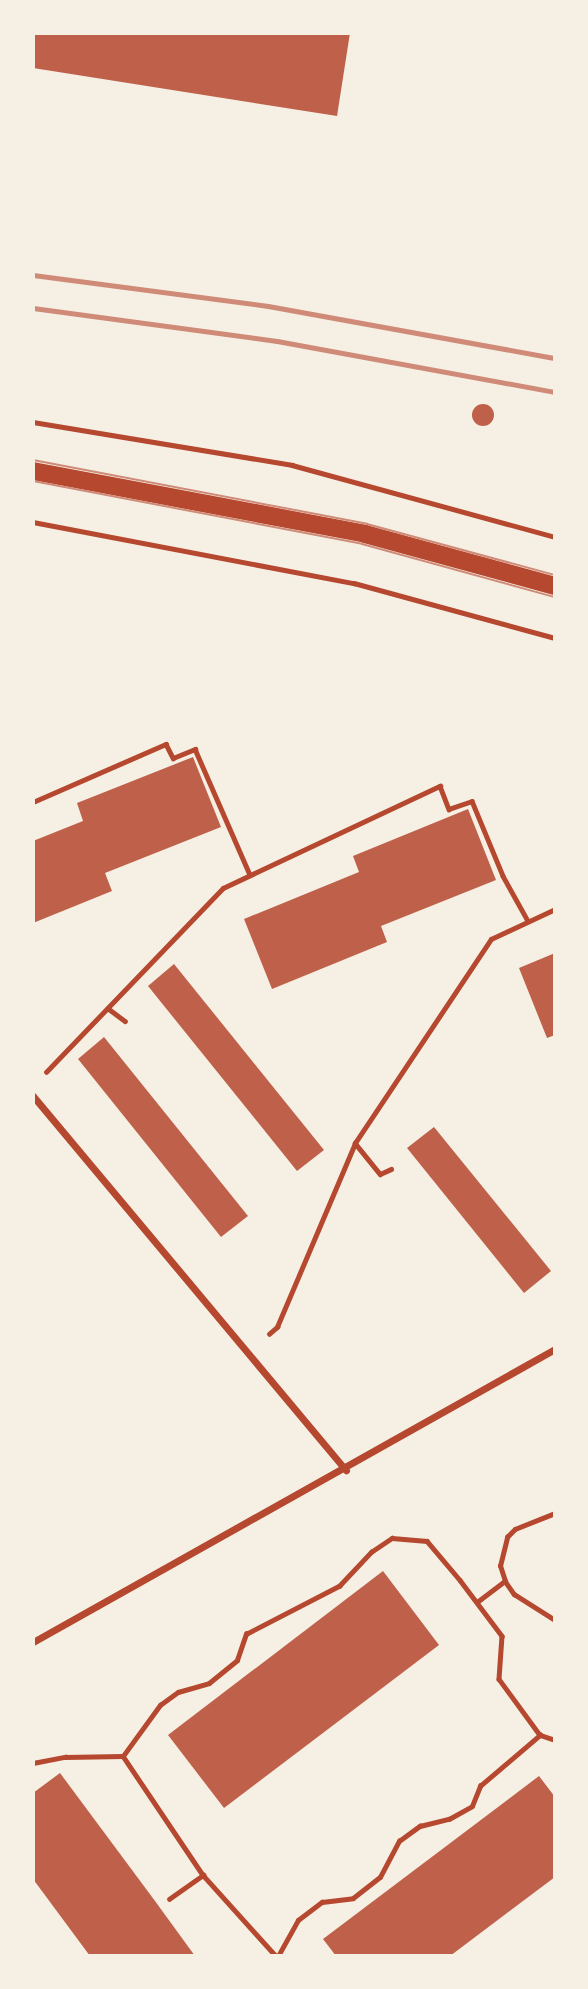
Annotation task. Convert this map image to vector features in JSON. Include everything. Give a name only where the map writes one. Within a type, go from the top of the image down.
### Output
[{"type":"main road","points":[[33,471],[365,534],[555,586]]},
{"type":"street","points":[[33,1096],[225,1322],[346,1470]]},
{"type":"street","points":[[33,1642],[346,1470],[555,1349]]},
{"type":"path","points":[[33,422],[292,465],[555,537]]},
{"type":"path","points":[[33,522],[354,583],[555,638]]},
{"type":"path","points":[[33,802],[166,744],[173,758],[195,749],[250,875]]},
{"type":"path","points":[[43,1076],[223,888],[440,786],[449,809],[472,801],[503,876],[528,921]]},
{"type":"path","points":[[250,1352],[277,1327],[355,1143],[491,939],[555,909]]},
{"type":"path","points":[[108,1009],[125,1021]]},
{"type":"path","points":[[355,1143],[380,1174],[391,1169]]},
{"type":"path","points":[[555,1513],[515,1529],[507,1538],[500,1566],[505,1581],[514,1594],[555,1620]]},
{"type":"path","points":[[123,1756],[160,1705],[178,1692],[209,1683],[237,1660],[246,1634],[273,1616],[331,1591],[392,1538],[428,1541],[502,1636],[499,1679],[540,1735],[555,1740]]},
{"type":"path","points":[[477,1602],[505,1581]]},
{"type":"path","points":[[123,1756],[203,1875],[277,1956],[298,1920],[322,1902],[353,1898],[380,1877],[399,1841],[420,1826],[449,1819],[472,1806],[480,1786],[540,1735]]},
{"type":"path","points":[[33,1763],[65,1757],[123,1756]]},
{"type":"path","points":[[169,1899],[203,1875]]},
{"type":"building","points":[[33,33],[350,33],[337,116],[33,68]]},
{"type":"building","points":[[483,404],[491,407],[494,415],[491,423],[483,426],[475,423],[472,415],[475,407]]},
{"type":"building","points":[[193,757],[221,827],[105,873],[112,891],[33,923],[33,841],[83,821],[77,803]]},
{"type":"building","points":[[468,809],[496,880],[381,926],[387,942],[272,989],[244,919],[359,872],[353,856]]},
{"type":"building","points":[[555,953],[555,1035],[547,1038],[519,968]]},
{"type":"building","points":[[174,964],[324,1150],[297,1171],[148,986]]},
{"type":"building","points":[[104,1037],[248,1216],[221,1237],[78,1059]]},
{"type":"building","points":[[434,1127],[551,1271],[524,1293],[407,1148]]},
{"type":"building","points":[[383,1571],[439,1645],[224,1808],[168,1735]]},
{"type":"building","points":[[60,1773],[195,1956],[90,1956],[33,1879],[33,1793]]},
{"type":"building","points":[[539,1776],[555,1797],[555,1877],[450,1956],[336,1956],[323,1939]]},
{"type":"tram line","points":[[33,460],[367,524],[555,575]]},
{"type":"tram line","points":[[33,481],[362,544],[555,597]]},
{"type":"railway","points":[[33,275],[268,306],[555,358]]},
{"type":"railway","points":[[33,308],[277,341],[555,392]]}]
